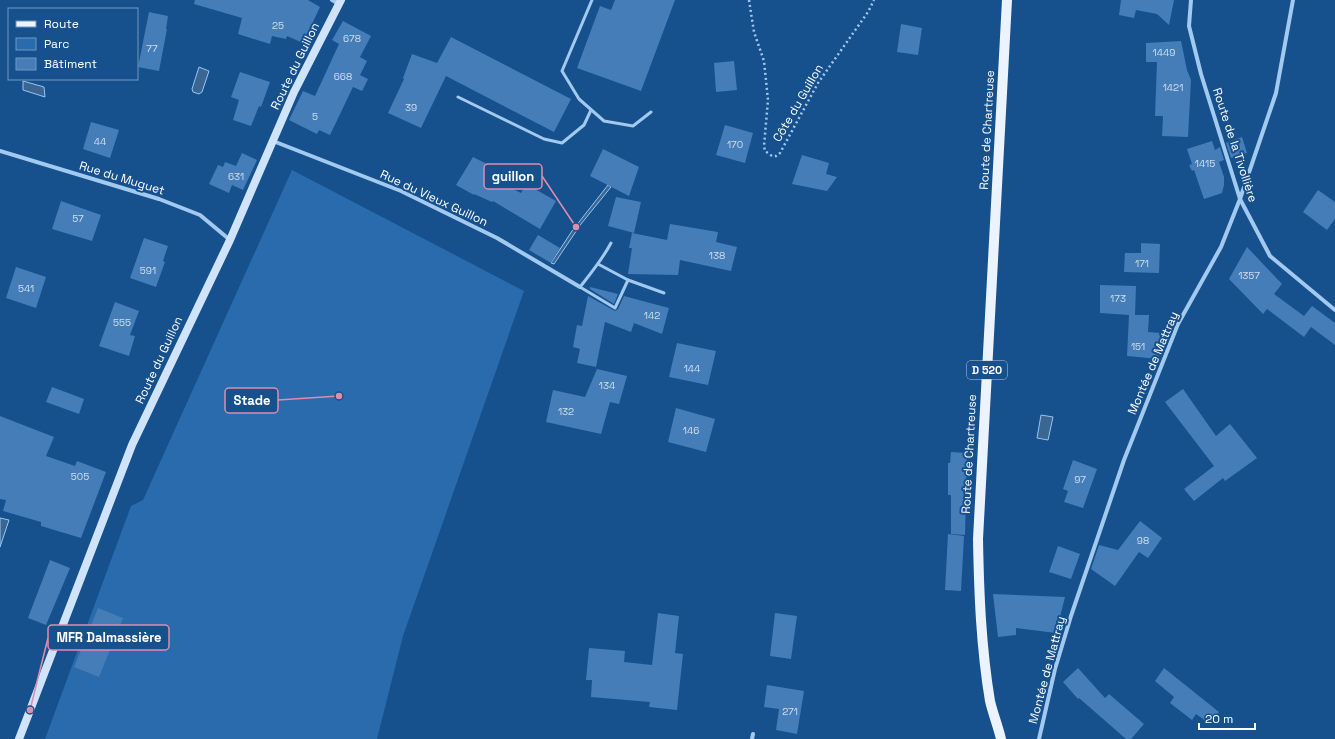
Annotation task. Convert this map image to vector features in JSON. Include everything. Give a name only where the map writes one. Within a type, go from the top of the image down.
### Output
[{"type":"main road","name":"Route de Chartreuse","points":[[1001,739],[990,702],[984,655],[979,599],[978,539],[1007,0]]},
{"type":"street","name":"Route de la Tivollière","points":[[1191,0],[1190,26],[1201,74],[1240,199],[1270,256],[1335,310]]},
{"type":"street","name":"Montée de Mattray","points":[[1039,739],[1055,669],[1071,616],[1124,460],[1175,331],[1221,247],[1240,199],[1276,94],[1294,0]]},
{"type":"street","name":"Route du Guillon","points":[[19,739],[132,445],[230,240],[272,141],[337,1]]},
{"type":"street","name":"Rue du Vieux Guillon","points":[[272,141],[401,191],[497,238],[580,287]]},
{"type":"street","name":"Rue du Muguet","points":[[0,151],[159,199],[200,215],[230,240]]},
{"type":"street","points":[[752,739],[753,734]]},
{"type":"lane","points":[[592,0],[562,71],[579,99],[604,121],[633,126],[650,112]]},
{"type":"lane","points":[[458,97],[544,139],[562,143],[584,125],[591,110]]},
{"type":"lane","points":[[611,243],[603,259],[580,287],[615,308],[628,280]]},
{"type":"lane","points":[[598,264],[628,280],[664,293]]},
{"type":"path","name":"Côte du Guillon","points":[[749,0],[754,32],[764,61],[768,100],[764,146],[767,154],[772,156],[776,156],[780,152],[818,83],[868,12],[874,0]]},
{"type":"green space","points":[[292,170],[524,291],[403,636],[377,739],[45,739],[131,506],[143,500]]},
{"type":"shaded area","points":[[199,67],[209,71],[202,92],[199,94],[193,92],[192,89]]},
{"type":"shaded area","points":[[23,81],[44,87],[45,97],[23,90]]},
{"type":"shaded area","points":[[608,185],[611,187],[581,224],[554,264],[551,263],[572,231]]},
{"type":"shaded area","points":[[1041,415],[1053,417],[1048,440],[1037,438]]},
{"type":"shaded area","points":[[0,518],[9,520],[0,547]]},
{"type":"building","points":[[195,0],[308,0],[320,7],[303,43],[287,36],[286,39],[272,36],[270,44],[238,34],[242,18],[194,4]]},
{"type":"building","points":[[615,0],[675,0],[641,91],[577,68],[600,6],[611,10]]},
{"type":"building","points":[[1121,0],[1174,0],[1169,25],[1157,14],[1136,10],[1134,18],[1119,15]]},
{"type":"building","points":[[149,12],[168,16],[159,71],[138,67]]},
{"type":"building","points":[[343,21],[371,36],[360,57],[367,61],[360,75],[368,79],[362,91],[353,87],[330,135],[319,130],[317,134],[289,120],[303,91],[315,96],[339,44],[332,40]]},
{"type":"building","points":[[901,24],[922,28],[918,55],[897,52]]},
{"type":"building","points":[[451,37],[571,99],[554,132],[446,76],[421,128],[388,113],[404,79],[403,78],[412,54],[437,63]]},
{"type":"building","points":[[1181,41],[1187,70],[1191,80],[1188,137],[1162,136],[1163,116],[1155,116],[1157,62],[1146,62],[1146,43]]},
{"type":"building","points":[[734,61],[737,90],[716,92],[714,63]]},
{"type":"building","points":[[240,72],[270,82],[261,107],[259,106],[251,126],[233,120],[239,100],[231,97]]},
{"type":"building","points":[[91,122],[119,130],[110,158],[83,149]]},
{"type":"building","points":[[725,125],[753,133],[745,163],[716,155]]},
{"type":"building","points":[[1242,137],[1247,153],[1231,158],[1226,143]]},
{"type":"building","points":[[1212,141],[1215,150],[1220,147],[1224,160],[1219,162],[1224,177],[1224,185],[1222,193],[1204,199],[1194,170],[1192,171],[1189,165],[1192,164],[1187,149]]},
{"type":"building","points":[[603,149],[639,167],[629,196],[590,176]]},
{"type":"building","points":[[242,153],[257,160],[243,190],[232,185],[229,193],[209,184],[218,165],[223,167],[225,162],[236,166]]},
{"type":"building","points":[[802,155],[829,163],[826,174],[837,177],[827,191],[792,184]]},
{"type":"building","points":[[473,157],[495,168],[491,178],[521,193],[526,184],[556,201],[540,229],[493,201],[492,202],[474,195],[456,185]]},
{"type":"building","points":[[1318,190],[1335,202],[1335,219],[1327,230],[1303,212]]},
{"type":"building","points":[[616,197],[641,202],[634,233],[608,226]]},
{"type":"building","points":[[61,201],[101,215],[92,241],[52,229]]},
{"type":"building","points":[[670,224],[718,232],[716,242],[737,247],[731,271],[680,260],[678,275],[628,274],[632,248],[629,248],[632,233],[667,240]]},
{"type":"building","points":[[538,235],[560,248],[551,263],[529,250]]},
{"type":"building","points":[[144,238],[168,246],[163,261],[165,262],[156,287],[130,278]]},
{"type":"building","points":[[1141,243],[1160,244],[1159,273],[1124,272],[1125,253],[1141,253]]},
{"type":"building","points":[[1247,247],[1282,284],[1274,294],[1304,316],[1312,306],[1335,323],[1335,345],[1311,327],[1304,337],[1267,309],[1263,314],[1229,279]]},
{"type":"building","points":[[16,267],[46,277],[36,308],[6,298]]},
{"type":"building","points":[[1100,285],[1136,286],[1135,315],[1149,315],[1148,332],[1160,333],[1159,359],[1127,356],[1129,315],[1100,313]]},
{"type":"building","points":[[590,287],[618,294],[614,304],[590,289]]},
{"type":"building","points":[[588,296],[615,311],[618,309],[624,296],[669,308],[662,334],[634,323],[631,332],[605,322],[596,367],[577,363],[580,349],[573,347],[577,325],[582,326]]},
{"type":"building","points":[[115,302],[139,311],[130,335],[135,336],[129,356],[99,346]]},
{"type":"building","points":[[677,343],[716,351],[708,385],[669,377]]},
{"type":"building","points":[[597,369],[627,376],[619,404],[610,402],[601,434],[546,422],[553,390],[585,397]]},
{"type":"building","points":[[52,387],[84,399],[79,414],[46,402]]},
{"type":"building","points":[[1183,389],[1216,436],[1230,424],[1257,458],[1225,481],[1223,478],[1194,501],[1184,489],[1214,466],[1165,402]]},
{"type":"building","points":[[676,408],[715,419],[706,452],[668,442]]},
{"type":"building","points":[[0,416],[54,437],[46,456],[75,466],[77,461],[106,472],[81,538],[41,526],[41,522],[3,511],[6,500],[0,499]]},
{"type":"building","points":[[951,452],[967,453],[965,535],[951,534],[951,495],[948,495],[948,463],[950,463]]},
{"type":"building","points":[[1073,460],[1097,469],[1083,508],[1064,502],[1068,491],[1063,489]]},
{"type":"building","points":[[1140,521],[1162,538],[1148,558],[1139,552],[1115,586],[1091,569],[1099,545],[1118,550]]},
{"type":"building","points":[[948,534],[964,536],[961,591],[945,590]]},
{"type":"building","points":[[1058,546],[1080,554],[1071,579],[1049,572]]},
{"type":"building","points":[[50,560],[70,568],[46,625],[28,618]]},
{"type":"building","points":[[993,594],[1065,597],[1056,633],[1016,628],[1016,635],[998,637]]},
{"type":"building","points":[[98,608],[123,618],[99,677],[74,667]]},
{"type":"building","points":[[658,613],[679,616],[675,653],[683,654],[677,710],[649,707],[650,702],[591,697],[592,680],[586,680],[589,648],[625,651],[624,662],[652,665]]},
{"type":"building","points":[[775,613],[797,616],[791,659],[770,656]]},
{"type":"building","points":[[1078,668],[1105,698],[1109,694],[1144,724],[1131,739],[1126,739],[1079,698],[1078,699],[1063,682]]},
{"type":"building","points":[[1164,668],[1219,712],[1210,724],[1196,714],[1192,720],[1170,703],[1174,697],[1155,681]]},
{"type":"building","points":[[767,685],[804,691],[797,734],[776,730],[779,709],[764,707]]},
{"type":"place","name":"guillon","points":[[576,227]]},
{"type":"place","name":"Stade","points":[[339,396]]},
{"type":"place","name":"MFR Dalmassière","points":[[30,710]]}]
